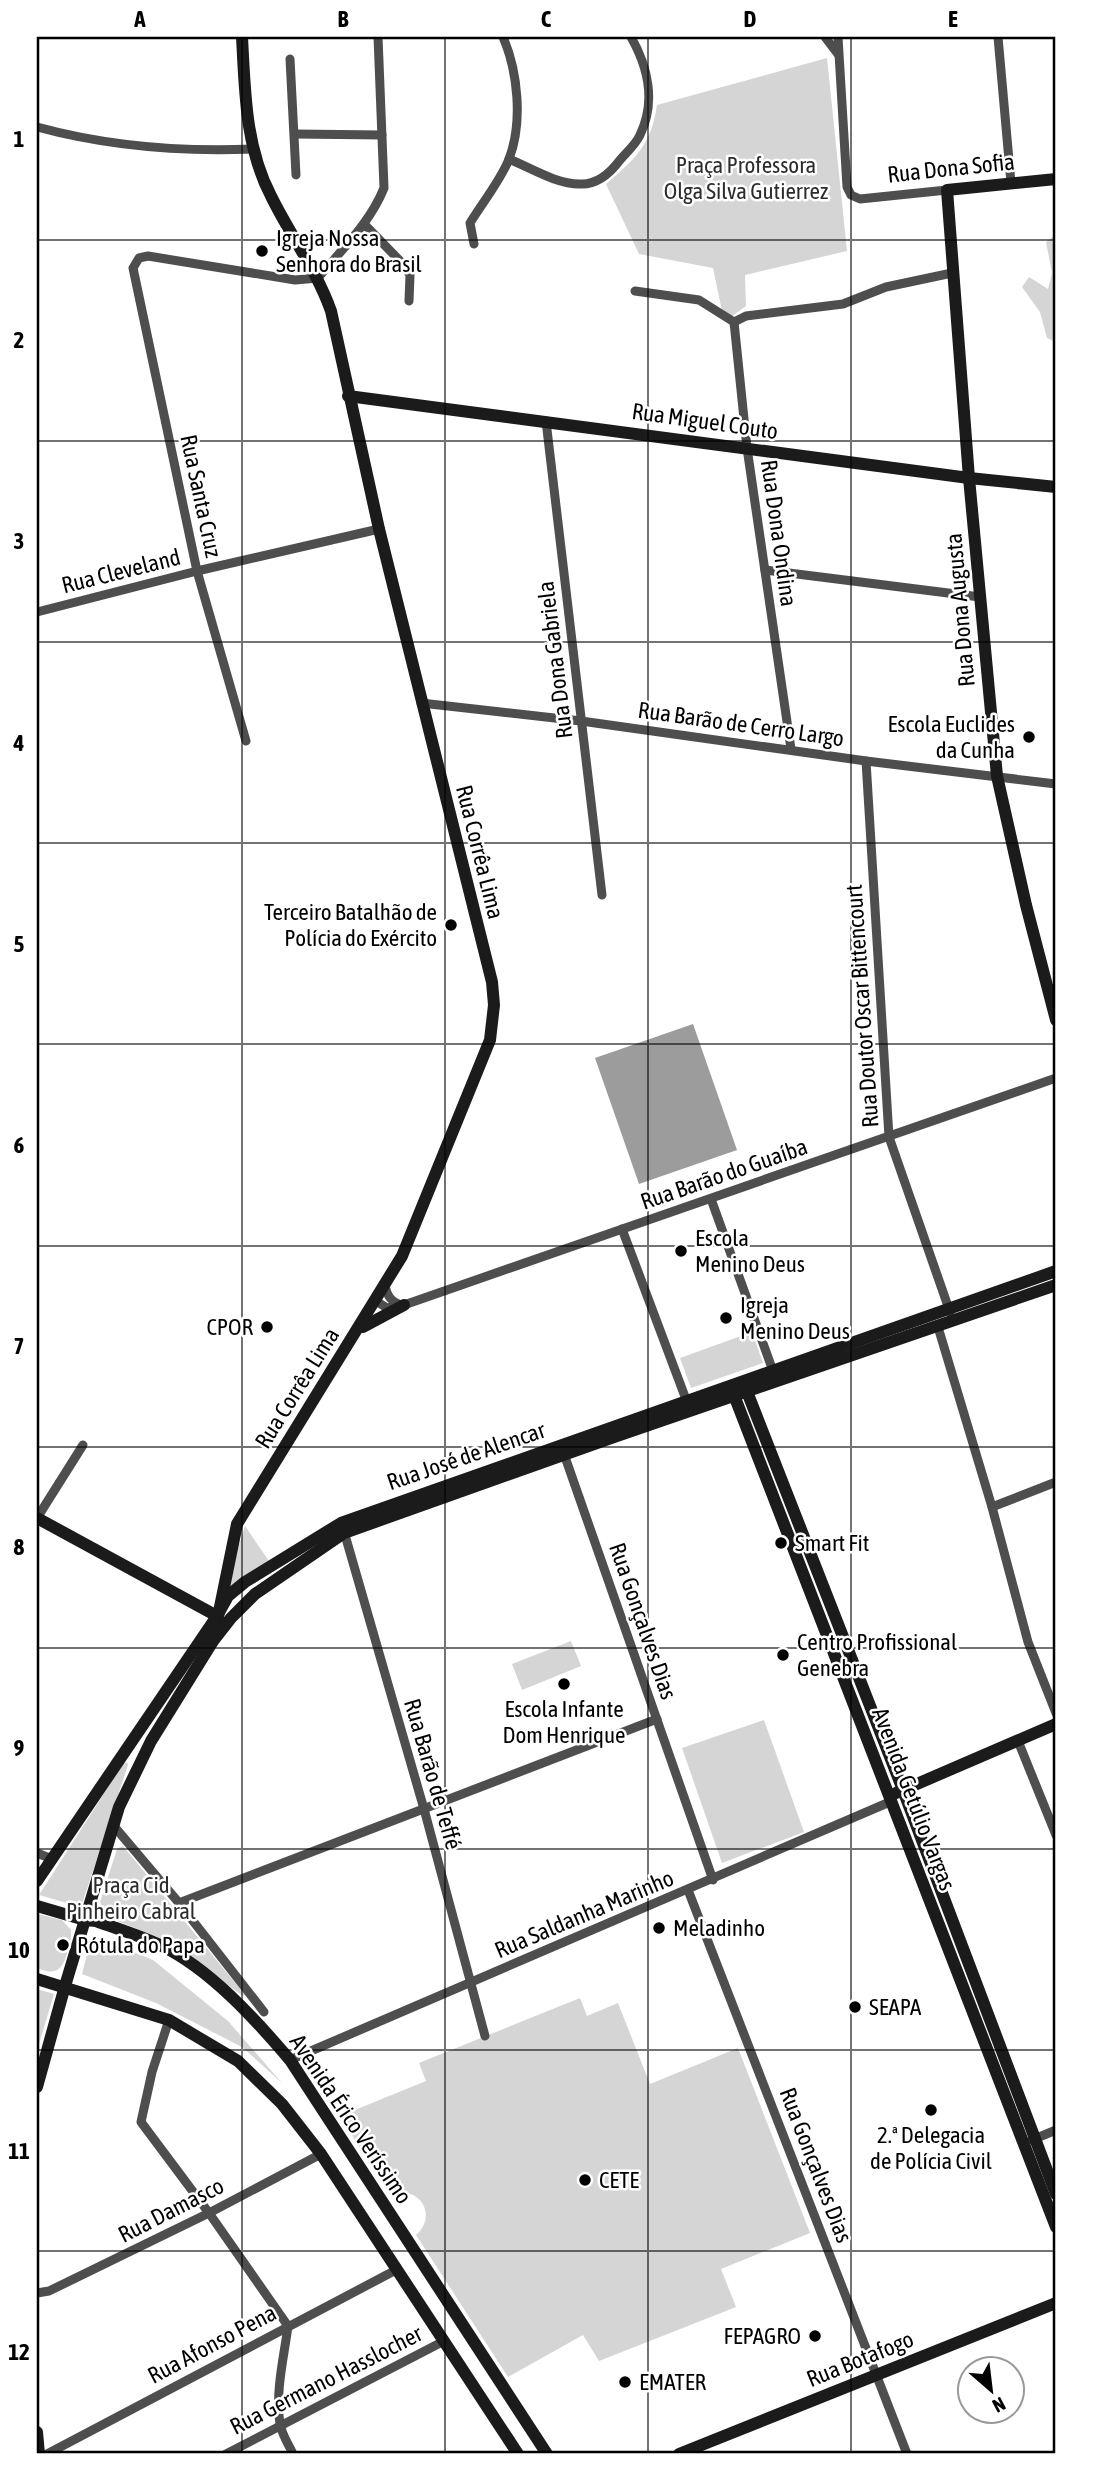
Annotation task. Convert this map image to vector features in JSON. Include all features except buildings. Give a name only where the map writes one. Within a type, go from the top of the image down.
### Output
[{"type":"main road","name":"Rua Corrêa Lima","points":[[213,1641],[237,1524],[402,1256],[490,1040],[494,1005],[492,982],[379,529],[331,311],[318,278],[270,194],[253,149],[248,129],[242,37]]},
{"type":"main road","name":"Rua Dona Sofia","points":[[947,190],[1056,179]]},
{"type":"main road","name":"Rua Dona Augusta","points":[[947,190],[969,478],[997,776],[1026,905],[1056,1020]]},
{"type":"main road","name":"Rua Miguel Couto","points":[[348,396],[969,478],[1056,487]]},
{"type":"main road","name":"Rua José de Alencar","points":[[37,1881],[228,1596],[245,1582],[343,1528],[460,1480],[687,1402],[739,1389],[938,1327],[951,1315],[1056,1271]]},
{"type":"main road","name":"Rua José de Alencar","points":[[37,2087],[113,1825],[143,1755],[213,1641],[255,1594],[343,1528],[668,1419],[739,1389],[773,1371],[1056,1285]]},
{"type":"main road","points":[[353,1337],[368,1323],[404,1306]]},
{"type":"main road","name":"Avenida Getúlio Vargas","points":[[739,1389],[903,1790],[1032,2147],[1056,2227]]},
{"type":"main road","name":"Avenida Getúlio Vargas","points":[[739,1389],[892,1801],[1032,2147],[1056,2194]]},
{"type":"main road","points":[[543,1451],[564,1454],[582,1438]]},
{"type":"main road","points":[[432,1500],[460,1480]]},
{"type":"main road","points":[[37,1518],[217,1616]]},
{"type":"main road","points":[[892,1801],[894,1794],[1056,1724]]},
{"type":"main road","name":"Avenida Érico Veríssimo","points":[[37,1906],[96,1921],[164,1947],[258,2011],[547,2454]]},
{"type":"main road","name":"Avenida Érico Veríssimo","points":[[37,1979],[169,2020],[238,2061],[282,2104],[321,2154],[518,2454]]},
{"type":"main road","name":"Rua Botafogo","points":[[679,2454],[1056,2303]]},
{"type":"main road","points":[[37,2432],[39,2454]]},
{"type":"street","points":[[318,278],[364,224],[377,205],[384,188],[378,37]]},
{"type":"street","points":[[474,244],[470,223],[509,159],[519,106],[509,49],[503,37]]},
{"type":"street","points":[[509,159],[561,181],[582,185],[602,178],[613,169],[639,137],[646,119],[648,76],[631,37]]},
{"type":"street","points":[[825,37],[839,55]]},
{"type":"street","points":[[838,37],[839,55]]},
{"type":"street","points":[[998,37],[1011,183]]},
{"type":"street","name":"Rua Dona Sofia","points":[[839,55],[846,187],[851,195],[860,199],[947,190]]},
{"type":"street","points":[[290,59],[296,175]]},
{"type":"street","points":[[37,127],[80,139],[118,144],[253,149]]},
{"type":"street","points":[[295,134],[382,135]]},
{"type":"street","points":[[364,224],[404,265],[410,275],[409,301]]},
{"type":"street","name":"Rua Santa Cruz","points":[[246,741],[197,571],[133,268],[139,258],[148,256],[295,281],[318,278]]},
{"type":"street","points":[[635,291],[699,300],[734,322],[746,316],[843,304],[886,287],[953,273]]},
{"type":"street","name":"Rua Dona Ondina","points":[[734,322],[747,448],[791,749]]},
{"type":"street","name":"Rua Dona Gabriela","points":[[546,421],[602,895]]},
{"type":"street","name":"Rua Cleveland","points":[[37,612],[197,571],[379,529]]},
{"type":"street","points":[[765,570],[980,597]]},
{"type":"street","name":"Rua Barão de Cerro Largo","points":[[421,704],[581,721],[866,761],[1056,784]]},
{"type":"street","name":"Rua Doutor Oscar Bittencourt","points":[[866,761],[889,1137],[951,1315]]},
{"type":"street","name":"Rua Barão do Guaíba","points":[[376,1301],[387,1308],[404,1306],[1056,1078]]},
{"type":"street","points":[[711,1199],[773,1371]]},
{"type":"street","points":[[622,1229],[687,1402],[668,1419]]},
{"type":"street","points":[[385,1285],[390,1298],[404,1306]]},
{"type":"street","points":[[938,1327],[992,1507],[1028,1642],[1056,1713]]},
{"type":"street","points":[[37,1518],[83,1445]]},
{"type":"street","name":"Rua Gonçalves Dias","points":[[564,1454],[713,1880]]},
{"type":"street","points":[[992,1507],[1056,1482]]},
{"type":"street","name":"Rua Barão de Teffé","points":[[343,1528],[424,1809],[485,2036]]},
{"type":"street","points":[[180,1903],[657,1718]]},
{"type":"street","points":[[1017,1741],[1056,1835]]},
{"type":"street","name":"Rua Saldanha Marinho","points":[[290,2060],[892,1801]]},
{"type":"street","points":[[113,1825],[180,1903],[258,2011]]},
{"type":"street","points":[[37,1853],[52,1859]]},
{"type":"street","name":"Rua Gonçalves Dias","points":[[688,1890],[907,2454]]},
{"type":"street","points":[[169,2020],[152,2072],[141,2122],[288,2326],[280,2388],[281,2427],[293,2454]]},
{"type":"street","points":[[1032,2147],[1056,2130]]},
{"type":"street","name":"Rua Damasco","points":[[37,2293],[49,2291],[209,2213],[321,2154]]},
{"type":"street","name":"Rua Afonso Pena","points":[[47,2454],[396,2270]]},
{"type":"street","name":"Rua Germano Hasslocher","points":[[226,2454],[444,2341]]},
{"type":"green space","name":"Praça Professora Olga Silva Gutierrez","points":[[827,58],[847,251],[745,275],[746,306],[731,317],[722,311],[713,268],[639,254],[606,184],[626,166],[646,141],[657,105]]},
{"type":"green space","points":[[1054,236],[1056,342],[1047,338],[1040,312],[1022,287],[1029,277],[1048,289],[1052,273],[1046,242]]},
{"type":"green space","points":[[752,1332],[763,1363],[691,1388],[680,1358]]},
{"type":"green space","points":[[245,1526],[269,1561],[224,1592]]},
{"type":"green space","points":[[571,1641],[581,1666],[522,1690],[512,1664]]},
{"type":"green space","points":[[764,1720],[804,1832],[722,1863],[682,1748]]},
{"type":"green space","points":[[127,1762],[81,1907],[39,1895],[123,1764]]},
{"type":"green space","name":"Praça Cid Pinheiro Cabral","points":[[123,1846],[245,1995],[163,1939],[107,1917],[100,1902],[117,1849]]},
{"type":"green space","points":[[37,1914],[62,1920],[71,1930],[65,1959],[57,1970],[37,1968]]},
{"type":"green space","points":[[92,1935],[153,1960],[228,2021],[282,2083],[242,2047],[156,2003],[82,1974]]},
{"type":"green space","points":[[37,1989],[54,1994],[37,2051]]},
{"type":"green space","name":"CETE","points":[[580,1998],[587,2016],[618,2003],[650,2084],[738,2048],[810,2233],[721,2269],[736,2307],[599,2361],[583,2335],[508,2377],[416,2235],[426,2219],[422,2203],[410,2194],[391,2196],[340,2116],[426,2081],[419,2063]]},
{"type":"shaded area","points":[[693,1024],[737,1150],[639,1184],[595,1058]]},
{"type":"place","name":"Igreja Nossa Senhora do Brasil","points":[[262,251]]},
{"type":"place","name":"Escola Euclides da Cunha","points":[[1029,737]]},
{"type":"place","name":"Terceiro Batalhão de Polícia do Exército","points":[[451,925]]},
{"type":"place","name":"Escola Menino Deus","points":[[681,1251]]},
{"type":"place","name":"Igreja Menino Deus","points":[[726,1318]]},
{"type":"place","name":"CPOR","points":[[267,1327]]},
{"type":"place","name":"Smart Fit","points":[[781,1543]]},
{"type":"place","name":"Centro Profissional Genebra","points":[[783,1655]]},
{"type":"place","name":"Escola Infante Dom Henrique","points":[[564,1684]]},
{"type":"place","name":"Meladinho","points":[[659,1928]]},
{"type":"place","name":"Rótula do Papa","points":[[63,1945]]},
{"type":"place","name":"SEAPA","points":[[855,2007]]},
{"type":"place","name":"2.ª Delegacia de Polícia Civil","points":[[931,2110]]},
{"type":"place","name":"CETE","points":[[585,2180]]},
{"type":"place","name":"FEPAGRO","points":[[815,2336]]},
{"type":"place","name":"EMATER","points":[[625,2382]]}]
